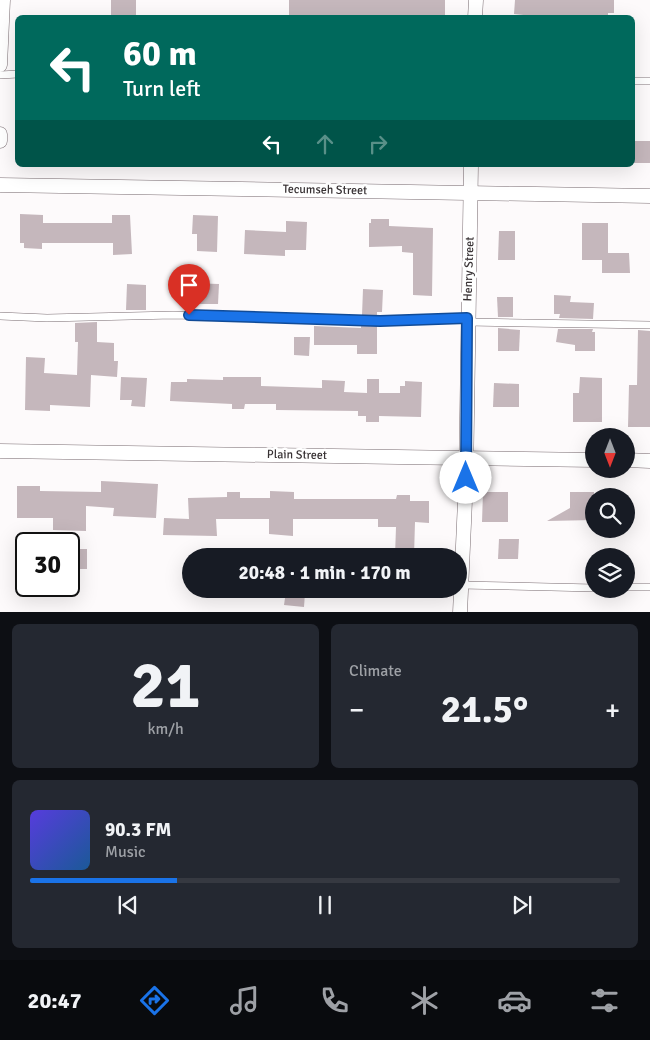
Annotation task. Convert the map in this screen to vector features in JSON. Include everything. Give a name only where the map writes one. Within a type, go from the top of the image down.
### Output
[{"type":"street","points":[[0,65],[2,0]]},
{"type":"street","points":[[475,15],[476,0]]},
{"type":"street","points":[[0,134],[0,141]]},
{"type":"street","name":"Henry Street","points":[[463,548],[471,167]]},
{"type":"street","name":"Tecumseh Street","points":[[0,185],[650,196]]},
{"type":"street","name":"Plain Street","points":[[0,451],[585,460]]},
{"type":"street","points":[[635,460],[650,461]]},
{"type":"street","name":"Henry Street","points":[[460,612],[461,598]]},
{"type":"lane","points":[[0,75],[15,74]]},
{"type":"lane","points":[[635,81],[650,81]]},
{"type":"lane","points":[[0,316],[47,318],[173,315],[650,325]]},
{"type":"lane","points":[[467,585],[585,588]]},
{"type":"lane","points":[[635,587],[650,586]]},
{"type":"building","points":[[111,0],[136,0],[136,15],[111,15]]},
{"type":"building","points":[[289,0],[445,0],[445,15],[289,15]]},
{"type":"building","points":[[515,0],[614,0],[614,13],[608,13],[608,15],[514,14]]},
{"type":"building","points":[[635,141],[650,141],[650,163],[635,163]]},
{"type":"building","points":[[20,214],[43,215],[43,223],[112,223],[112,215],[130,215],[132,254],[113,255],[113,243],[42,243],[42,249],[24,248],[24,243],[20,243]]},
{"type":"building","points":[[193,215],[218,216],[217,252],[197,251],[197,234],[192,234]]},
{"type":"building","points":[[371,219],[389,219],[389,226],[433,228],[432,296],[413,295],[413,253],[402,252],[402,246],[369,247],[369,223],[371,223]]},
{"type":"building","points":[[286,221],[307,222],[306,250],[285,250],[285,256],[244,254],[245,230],[286,232]]},
{"type":"building","points":[[582,223],[608,223],[608,253],[629,253],[630,273],[602,273],[602,260],[582,260]]},
{"type":"building","points":[[499,231],[515,231],[515,260],[498,260]]},
{"type":"building","points":[[188,283],[219,284],[218,304],[187,304]]},
{"type":"building","points":[[127,284],[146,285],[146,310],[126,310]]},
{"type":"building","points":[[363,289],[383,290],[382,312],[377,312],[377,315],[362,315]]},
{"type":"building","points":[[554,295],[571,296],[570,302],[594,303],[593,319],[559,318],[560,314],[554,314]]},
{"type":"building","points":[[497,297],[513,297],[513,317],[498,317]]},
{"type":"building","points":[[97,322],[97,342],[114,343],[114,361],[118,361],[117,377],[91,375],[90,407],[50,405],[50,411],[25,410],[26,357],[45,358],[44,373],[77,375],[78,342],[75,342],[75,323]]},
{"type":"building","points":[[361,325],[377,326],[377,354],[357,354],[357,345],[314,345],[314,326],[361,328]]},
{"type":"building","points":[[498,328],[520,330],[519,351],[498,351]]},
{"type":"building","points":[[558,329],[593,329],[592,332],[595,332],[595,351],[575,351],[575,345],[556,342]]},
{"type":"building","points":[[638,330],[650,331],[650,427],[628,427],[629,385],[637,385]]},
{"type":"building","points":[[294,337],[310,337],[309,356],[294,355]]},
{"type":"building","points":[[121,377],[147,378],[145,407],[131,406],[132,400],[120,400]]},
{"type":"building","points":[[223,377],[261,377],[261,386],[322,388],[322,380],[345,381],[344,392],[367,393],[367,379],[379,379],[379,393],[400,393],[400,386],[405,386],[405,381],[422,382],[421,417],[379,416],[379,422],[366,422],[366,416],[358,416],[358,411],[276,410],[276,404],[245,404],[244,409],[232,409],[232,404],[170,401],[171,382],[187,382],[187,379],[223,380]]},
{"type":"building","points":[[580,377],[602,378],[602,422],[573,422],[573,393],[579,393]]},
{"type":"building","points":[[494,383],[519,384],[519,407],[493,407]]},
{"type":"building","points":[[101,481],[158,484],[156,518],[113,516],[114,508],[86,506],[86,531],[53,530],[53,518],[17,518],[17,486],[40,486],[40,491],[101,492]]},
{"type":"building","points":[[270,491],[294,492],[294,499],[396,499],[397,495],[410,495],[410,501],[429,501],[429,523],[415,522],[414,548],[395,548],[396,527],[378,527],[378,519],[293,519],[293,536],[269,534],[269,519],[216,519],[217,536],[163,535],[164,518],[189,519],[188,498],[227,497],[227,492],[240,492],[240,498],[270,498]]},
{"type":"building","points":[[483,492],[508,492],[508,522],[482,522]]},
{"type":"building","points":[[570,492],[585,492],[585,520],[547,521],[570,508]]},
{"type":"building","points":[[499,539],[519,539],[518,559],[498,559]]},
{"type":"building","points":[[80,549],[87,549],[87,569],[80,569]]},
{"type":"building","points":[[285,598],[305,598],[304,607],[284,605]]},
{"type":"route","points":[[189,315],[297,320],[380,321],[467,318],[466,478]]}]
